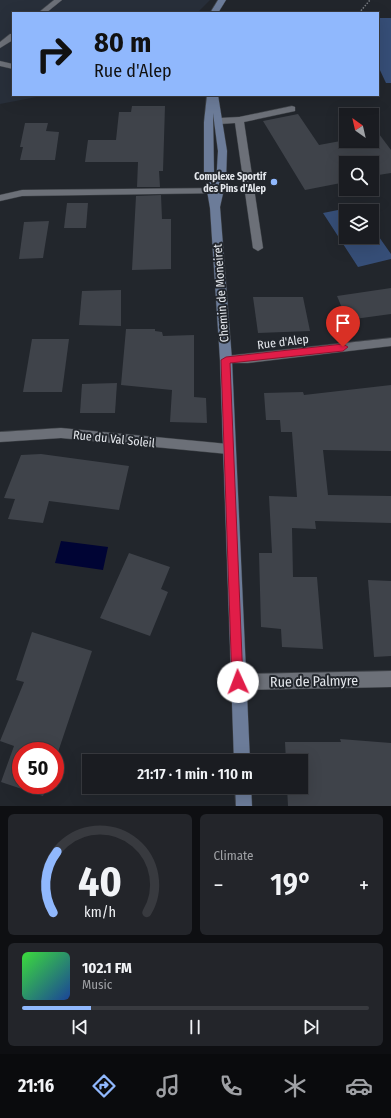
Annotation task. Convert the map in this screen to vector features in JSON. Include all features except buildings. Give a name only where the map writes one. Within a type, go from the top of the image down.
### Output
[{"type":"main road","points":[[215,12],[222,0]]},
{"type":"main road","name":"Chemin de Moneiret","points":[[211,96],[208,122],[209,173],[217,191]]},
{"type":"main road","name":"Chemin de Moneiret","points":[[214,96],[220,121],[223,170],[217,191],[215,208],[226,360],[228,449],[242,754]]},
{"type":"main road","points":[[243,794],[244,806]]},
{"type":"street","points":[[43,12],[58,0]]},
{"type":"street","points":[[0,46],[12,37]]},
{"type":"street","points":[[0,63],[12,67]]},
{"type":"street","points":[[220,121],[239,120],[292,109]]},
{"type":"street","points":[[239,120],[258,248]]},
{"type":"street","points":[[0,198],[22,193],[217,191]]},
{"type":"street","name":"Rue d'Alep","points":[[226,360],[248,359],[391,342]]},
{"type":"street","name":"Rue du Val Soleil","points":[[0,437],[61,433],[228,449]]},
{"type":"street","name":"Rue de Palmyre","points":[[238,682],[391,679]]},
{"type":"path","points":[[360,12],[370,0]]},
{"type":"shaded area","points":[[0,0],[210,0],[198,12],[12,12],[12,96],[42,96],[0,104]]},
{"type":"shaded area","points":[[379,18],[391,18],[391,83],[386,83],[379,68]]},
{"type":"shaded area","points":[[120,96],[192,96],[192,97]]},
{"type":"shaded area","points":[[339,210],[339,238],[323,213]]},
{"type":"shaded area","points":[[379,237],[391,254],[391,259],[358,267],[343,244],[379,244]]},
{"type":"shaded area","points":[[61,541],[108,547],[103,570],[55,563]]},
{"type":"place","name":"Complexe Sportif des Pins d'Alep","points":[[274,182]]},
{"type":"route","points":[[238,682],[228,449],[226,360],[248,359],[343,347]]}]
